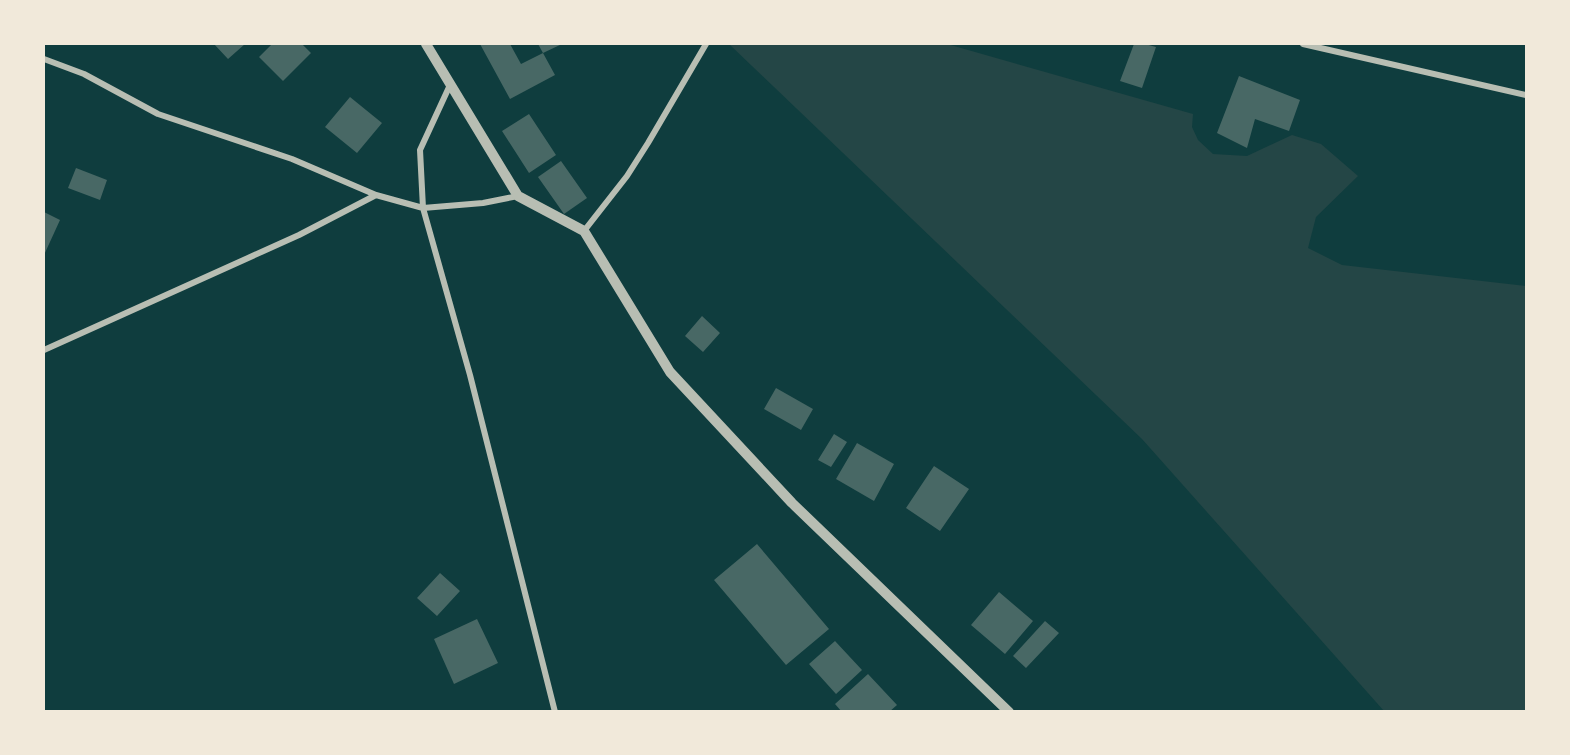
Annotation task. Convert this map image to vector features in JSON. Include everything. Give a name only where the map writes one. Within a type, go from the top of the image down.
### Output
[{"type":"street","points":[[426,44],[518,196],[584,231],[670,372],[792,503],[1009,711]]},
{"type":"street","points":[[584,231],[643,152],[706,44]]},
{"type":"street","points":[[1303,44],[1527,95]]},
{"type":"street","points":[[44,59],[84,74],[158,114],[292,159],[376,195],[423,208],[483,203],[518,196]]},
{"type":"street","points":[[450,85],[420,150],[423,208],[470,375],[555,711]]},
{"type":"street","points":[[44,350],[299,235],[376,195]]},
{"type":"shaded area","points":[[729,44],[947,44],[1193,114],[1192,127],[1198,140],[1213,154],[1247,156],[1292,135],[1321,144],[1358,176],[1316,217],[1308,248],[1342,265],[1526,286],[1526,711],[1384,711],[1142,439]]},
{"type":"building","points":[[214,44],[245,44],[228,59]]},
{"type":"building","points":[[272,44],[302,44],[311,53],[283,81],[259,57]]},
{"type":"building","points":[[480,44],[510,44],[521,64],[543,53],[555,75],[510,99]]},
{"type":"building","points":[[538,44],[562,44],[543,53]]},
{"type":"building","points":[[1134,44],[1156,47],[1142,88],[1120,81]]},
{"type":"building","points":[[1239,76],[1300,100],[1289,131],[1255,119],[1247,148],[1217,133]]},
{"type":"building","points":[[350,97],[382,123],[357,153],[325,127]]},
{"type":"building","points":[[529,114],[556,155],[529,173],[502,131]]},
{"type":"building","points":[[561,161],[587,198],[564,214],[538,177]]},
{"type":"building","points":[[76,168],[107,180],[100,200],[68,188]]},
{"type":"building","points":[[44,212],[60,220],[44,255]]},
{"type":"building","points":[[702,316],[720,333],[703,352],[685,336]]},
{"type":"building","points":[[776,388],[813,409],[801,430],[764,409]]},
{"type":"building","points":[[834,434],[847,442],[831,467],[818,460]]},
{"type":"building","points":[[857,443],[894,464],[874,501],[836,479]]},
{"type":"building","points":[[934,466],[969,489],[940,531],[906,508]]},
{"type":"building","points":[[757,544],[829,629],[786,665],[714,580]]},
{"type":"building","points":[[440,573],[460,591],[437,616],[417,598]]},
{"type":"building","points":[[999,592],[1033,621],[1005,654],[971,625]]},
{"type":"building","points":[[477,619],[498,663],[454,684],[434,639]]},
{"type":"building","points":[[1045,621],[1059,633],[1026,668],[1013,656]]},
{"type":"building","points":[[835,641],[862,670],[836,694],[809,664]]},
{"type":"building","points":[[868,674],[897,705],[889,712],[842,712],[835,704]]}]
